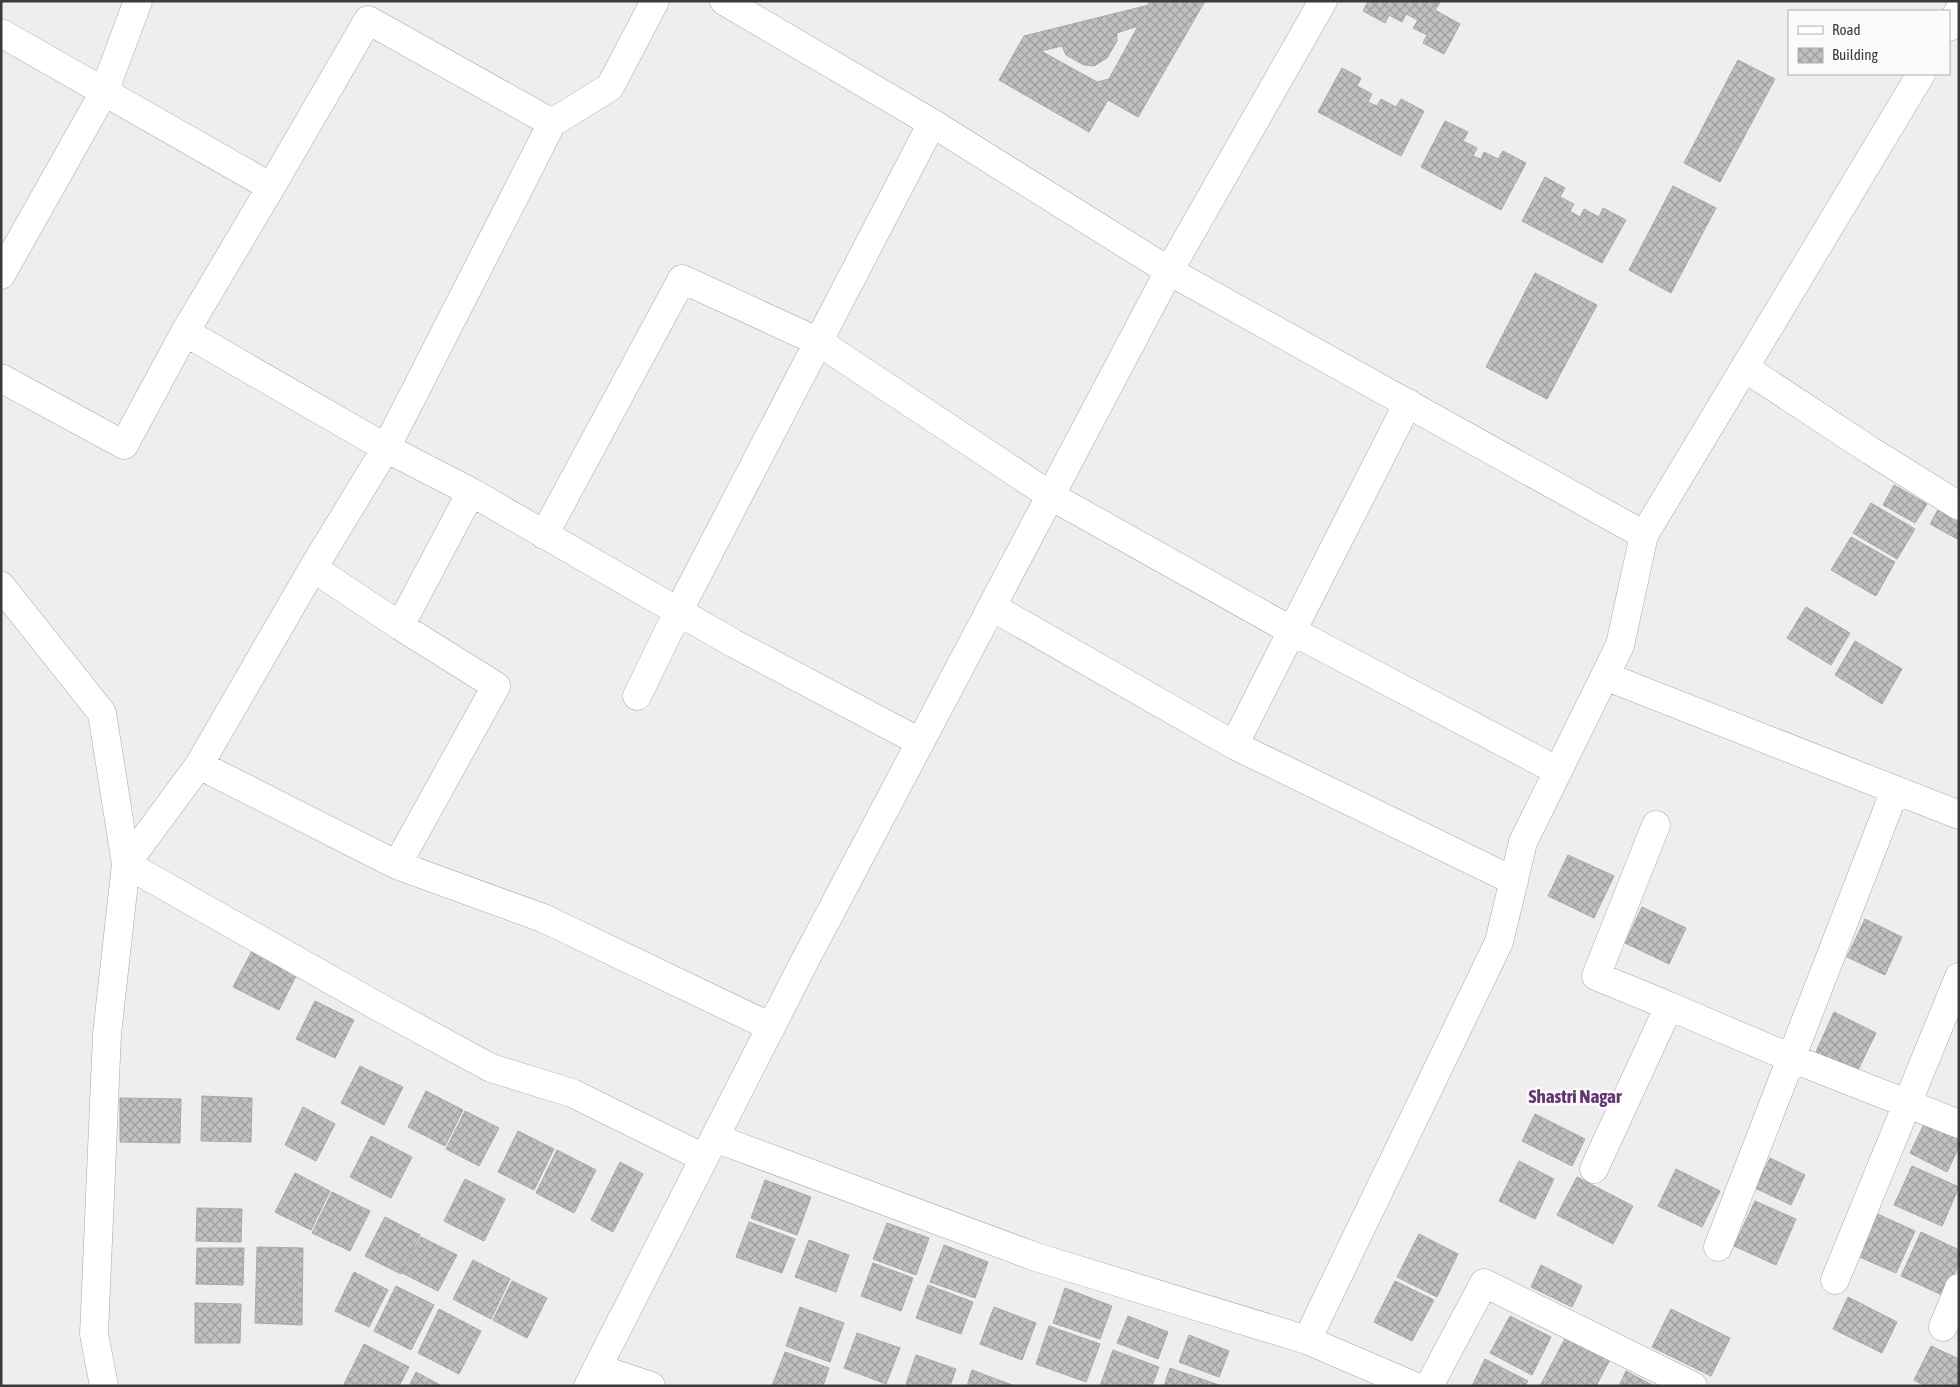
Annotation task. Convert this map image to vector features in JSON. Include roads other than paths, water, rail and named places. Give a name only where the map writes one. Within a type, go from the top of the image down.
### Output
[{"type":"street","points":[[2,274],[104,92],[138,1]]},
{"type":"street","points":[[126,864],[199,765],[386,448],[552,123],[610,87],[655,1]]},
{"type":"street","points":[[724,1],[932,123],[1170,271],[1644,535]]},
{"type":"street","points":[[651,1386],[593,1377],[771,1027],[920,742],[1170,271],[1323,1]]},
{"type":"street","points":[[1950,27],[1959,10]]},
{"type":"street","points":[[1,378],[124,445],[186,332],[368,20],[552,123]]},
{"type":"street","points":[[1,33],[271,187]]},
{"type":"street","points":[[1307,1340],[1499,942],[1523,842],[1620,645],[1644,535],[1920,75]]},
{"type":"street","points":[[637,696],[678,612],[932,123]]},
{"type":"street","points":[[544,535],[682,279],[819,342],[1051,496],[1292,631],[1558,771]]},
{"type":"street","points":[[186,332],[386,448],[471,492],[733,643],[920,742]]},
{"type":"street","points":[[1745,368],[1959,506]]},
{"type":"street","points":[[1234,745],[1408,403]]},
{"type":"street","points":[[400,626],[471,492]]},
{"type":"street","points":[[314,568],[400,626],[496,686],[397,865]]},
{"type":"street","points":[[1,586],[102,713],[126,864],[107,1034],[96,1274],[94,1334],[104,1386]]},
{"type":"street","points":[[992,607],[1234,745],[1514,881]]},
{"type":"street","points":[[1605,676],[1959,815]]},
{"type":"street","points":[[199,765],[397,865],[543,918],[771,1027]]},
{"type":"street","points":[[1718,1247],[1895,790]]},
{"type":"street","points":[[1656,825],[1596,976],[1791,1058],[1959,1124]]},
{"type":"street","points":[[126,864],[491,1068],[572,1093],[710,1148],[1036,1257],[1307,1340],[1414,1386]]},
{"type":"street","points":[[1835,1280],[1959,977]]},
{"type":"street","points":[[1594,1169],[1669,1006]]},
{"type":"street","points":[[1429,1386],[1484,1283],[1693,1386]]},
{"type":"street","points":[[1943,1327],[1959,1288]]},
{"type":"district","name":"Shastri Nagar","points":[[1575,1096]]}]
